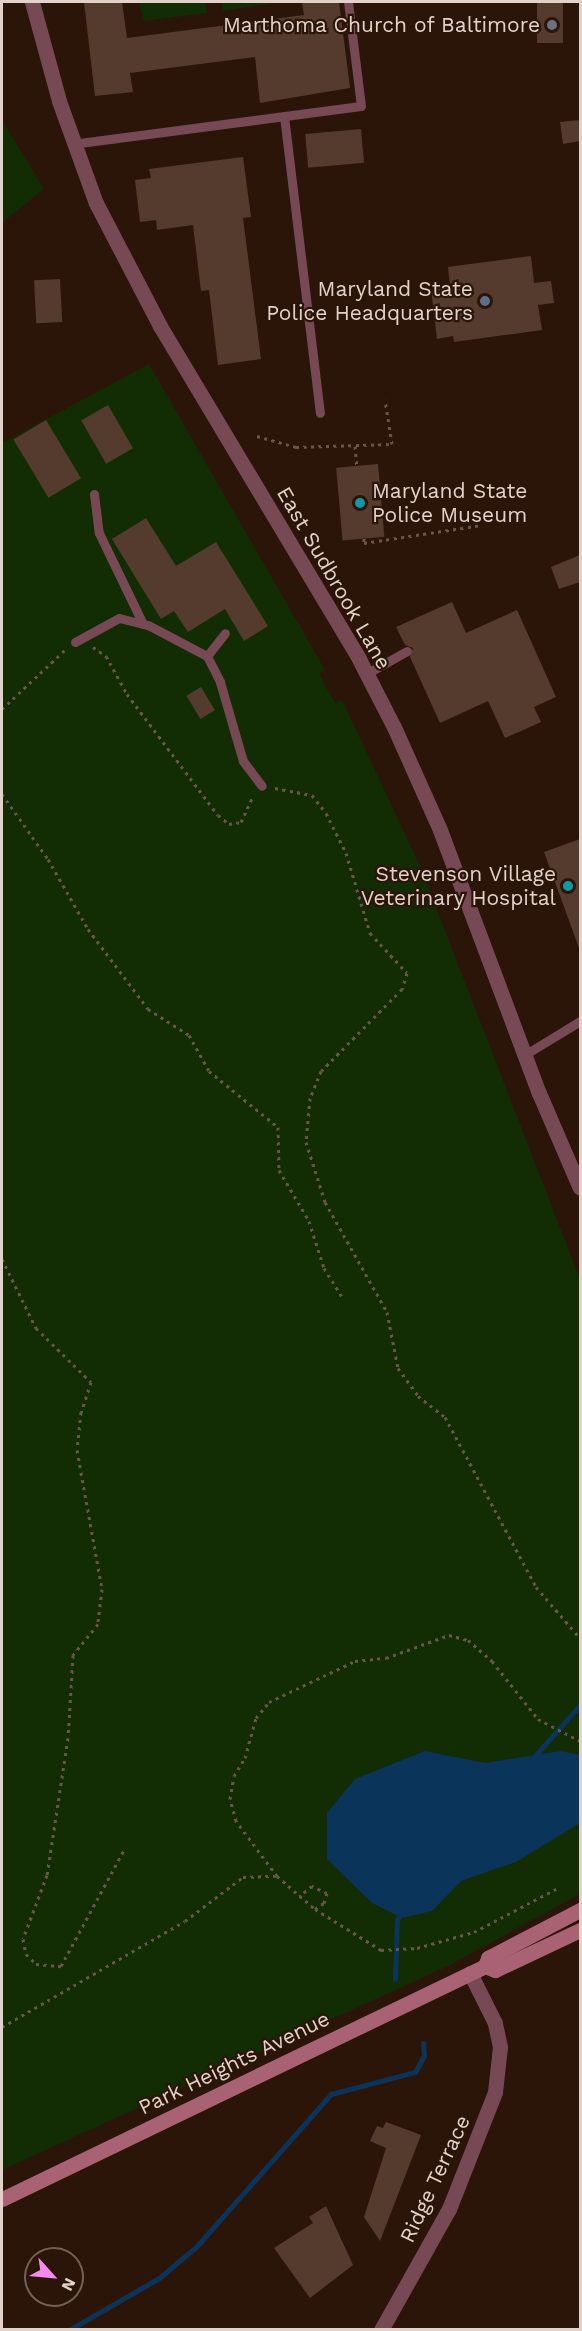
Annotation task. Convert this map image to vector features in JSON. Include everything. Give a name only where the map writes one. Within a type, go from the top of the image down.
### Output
[{"type":"main road","name":"Park Heights Avenue","points":[[2,2199],[485,1966],[488,1958],[580,1911]]},
{"type":"main road","name":"Park Heights Avenue","points":[[485,1966],[495,1970],[580,1930]]},
{"type":"street","name":"East Sudbrook Lane","points":[[32,2],[72,144],[130,273],[366,674],[430,807],[580,1188]]},
{"type":"street","name":"Ridge Terrace","points":[[381,2330],[461,2182],[495,2092],[500,2047],[495,2023],[470,1973]]},
{"type":"lane","points":[[72,144],[361,106],[348,2]]},
{"type":"lane","points":[[284,116],[320,412]]},
{"type":"lane","points":[[94,494],[99,533],[143,624]]},
{"type":"lane","points":[[75,642],[120,618],[143,624],[207,656],[220,682],[243,761],[262,786]]},
{"type":"lane","points":[[207,656],[225,633]]},
{"type":"lane","points":[[366,674],[407,651]]},
{"type":"lane","points":[[526,1054],[580,1021]]},
{"type":"path","points":[[257,436],[296,447],[392,444],[385,400]]},
{"type":"path","points":[[355,446],[357,466]]},
{"type":"path","points":[[364,538],[364,543],[482,525]]},
{"type":"path","points":[[2,709],[75,642],[106,656],[184,775],[229,824],[241,822],[249,801],[262,786],[312,795],[346,853],[370,933],[401,962],[407,973],[402,989],[321,1071],[310,1098],[306,1142],[325,1202],[387,1312],[398,1368],[418,1396],[445,1417],[536,1587],[580,1638]]},
{"type":"path","points":[[2,794],[42,850],[88,929],[148,1009],[189,1035],[209,1071],[278,1127],[279,1170],[309,1221],[324,1268],[343,1299]]},
{"type":"path","points":[[2,1259],[36,1328],[90,1382],[81,1412],[77,1450],[102,1589],[98,1624],[73,1655],[68,1738],[47,1875],[23,1939],[26,1954],[36,1964],[61,1966],[125,1848]]},
{"type":"path","points":[[556,1888],[474,1932],[407,1948],[381,1950],[315,1910],[277,1876],[236,1821],[230,1799],[256,1718],[269,1702],[355,1661],[386,1658],[449,1635],[479,1646],[547,1725],[580,1741]]},
{"type":"path","points":[[2,2027],[185,1921],[243,1877],[277,1876]]},
{"type":"path","points":[[299,1896],[312,1886],[327,1893],[324,1903],[315,1910]]},
{"type":"green space","points":[[139,2],[205,2],[207,13],[144,21]]},
{"type":"green space","points":[[222,2],[281,2],[223,11]]},
{"type":"green space","points":[[2,120],[44,189],[2,223]]},
{"type":"green space","points":[[149,364],[325,670],[319,674],[335,703],[342,700],[420,866],[580,1279],[580,1894],[448,1966],[2,2170],[2,438],[4,442]]},
{"type":"water","points":[[425,1751],[485,1763],[561,1751],[580,1755],[580,1823],[516,1862],[461,1881],[432,1911],[402,1918],[372,1903],[327,1859],[327,1813],[355,1779]]},
{"type":"building","points":[[84,2],[122,2],[127,38],[304,15],[302,2],[339,2],[350,88],[260,103],[255,57],[130,73],[133,92],[95,96]]},
{"type":"building","name":"Marthoma Church of Baltimore","points":[[537,2],[563,2],[563,43],[537,43]]},
{"type":"building","points":[[580,120],[580,141],[563,144],[560,122]]},
{"type":"building","points":[[361,129],[364,163],[308,168],[305,134]]},
{"type":"building","points":[[243,157],[251,217],[243,218],[261,359],[218,365],[209,290],[201,291],[193,225],[157,230],[156,220],[140,222],[135,180],[151,178],[149,169]]},
{"type":"building","name":"Maryland State Police Headquarters","points":[[531,256],[534,283],[551,281],[554,303],[538,305],[542,330],[454,342],[453,336],[437,339],[431,289],[450,286],[448,267]]},
{"type":"building","points":[[60,279],[62,322],[36,323],[34,280]]},
{"type":"building","points":[[108,405],[133,448],[106,464],[81,420]]},
{"type":"building","points":[[46,420],[81,478],[48,498],[13,440]]},
{"type":"building","name":"Maryland State Police Museum","points":[[378,464],[384,537],[343,540],[336,468]]},
{"type":"building","points":[[146,518],[176,566],[216,542],[268,626],[244,641],[225,609],[188,632],[174,611],[161,619],[112,539]]},
{"type":"building","points":[[580,555],[580,582],[559,589],[551,567]]},
{"type":"building","points":[[452,602],[466,633],[517,610],[556,697],[534,707],[541,722],[505,738],[488,701],[440,723],[410,657],[413,648],[405,645],[396,627]]},
{"type":"building","points":[[201,687],[215,710],[200,719],[186,696]]},
{"type":"building","points":[[580,839],[580,947],[579,948],[544,852]]},
{"type":"building","points":[[386,2122],[421,2135],[380,2241],[364,2217],[386,2148],[370,2141],[377,2126],[383,2128]]},
{"type":"building","points":[[326,2206],[353,2265],[310,2298],[274,2248],[313,2223],[309,2217]]},
{"type":"waterway","points":[[532,1759],[580,1705]]},
{"type":"waterway","points":[[395,1979],[397,1920],[402,1910]]},
{"type":"waterway","points":[[69,2330],[159,2278],[196,2247],[331,2094],[415,2072],[424,2056],[423,2043]]},
{"type":"place","name":"Marthoma Church of Baltimore","points":[[552,25]]},
{"type":"place","name":"Maryland State Police Headquarters","points":[[485,301]]},
{"type":"place","name":"Maryland State Police Museum","points":[[360,503]]},
{"type":"place","name":"Stevenson Village Veterinary Hospital","points":[[568,886]]}]
